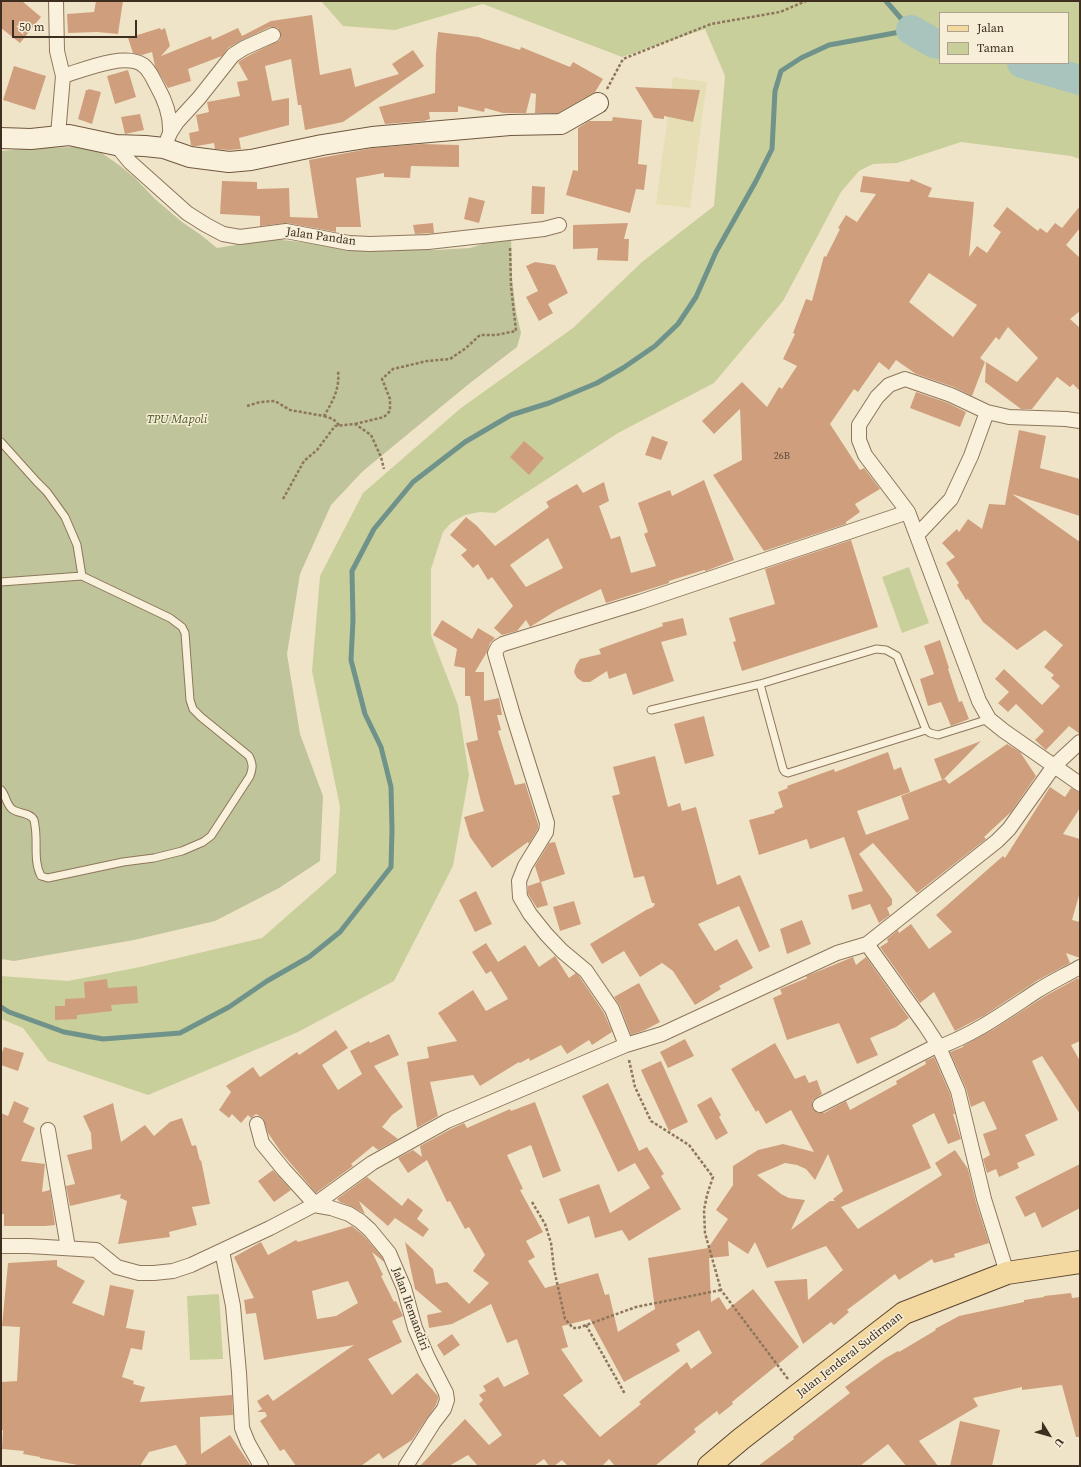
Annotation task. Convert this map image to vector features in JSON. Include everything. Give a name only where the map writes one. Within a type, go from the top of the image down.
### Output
[{"type":"main road","name":"Jalan Jenderal Sudirman","points":[[709,1466],[741,1439],[904,1312],[1006,1273],[1080,1262]]},
{"type":"street","points":[[56,1],[57,51],[63,76],[58,135]]},
{"type":"street","points":[[167,141],[177,122],[199,98],[233,55],[244,48],[273,35]]},
{"type":"street","points":[[63,76],[116,61],[130,60],[145,66],[163,96],[166,104],[170,126],[167,141]]},
{"type":"street","points":[[1,138],[31,139],[69,135],[116,145],[145,146],[167,141],[190,157],[229,162],[251,160],[322,144],[372,137],[510,125],[560,124],[598,103]]},
{"type":"street","name":"Jalan Pandan","points":[[116,145],[130,162],[187,213],[223,234],[240,237],[286,231],[349,242],[370,244],[428,242],[544,229],[559,225]]},
{"type":"street","points":[[1080,421],[1066,419],[1009,417],[987,412],[951,395],[905,379],[888,385],[859,425],[859,440],[865,455],[908,512],[979,701],[989,718],[1004,731],[1080,784]]},
{"type":"street","points":[[917,535],[951,499],[971,456],[987,412]]},
{"type":"street","points":[[626,1046],[612,1009],[586,970],[562,951],[546,934],[530,914],[520,897],[519,881],[524,866],[546,832],[547,823],[512,715],[495,653],[498,647],[530,635],[640,602],[908,512]]},
{"type":"street","points":[[1,1246],[96,1250],[121,1269],[139,1273],[154,1274],[172,1271],[191,1265],[314,1204],[372,1164],[448,1120],[626,1046],[662,1034],[836,954],[867,944],[997,841],[1009,829],[1054,766],[1080,742]]},
{"type":"street","points":[[867,944],[925,1024],[938,1046],[958,1091],[984,1199],[1006,1273]]},
{"type":"street","points":[[820,1105],[938,1046],[953,1042],[978,1029],[1039,990],[1080,967]]},
{"type":"street","points":[[257,1124],[262,1143],[314,1204]]},
{"type":"street","points":[[48,1130],[68,1248]]},
{"type":"street","name":"Jalan Ilemandiri","points":[[314,1204],[349,1214],[360,1221],[370,1230],[389,1253],[404,1288],[415,1328],[446,1393],[447,1400],[444,1409],[406,1466]]},
{"type":"street","points":[[222,1250],[233,1306],[242,1428],[261,1466]]},
{"type":"lane","points":[[1,442],[47,492],[65,517],[77,545],[82,576]]},
{"type":"lane","points":[[1,582],[82,576],[170,618],[182,627],[186,633],[190,700],[193,709],[249,756],[253,769],[211,836],[203,842],[182,851],[154,858],[123,862],[48,878],[41,876],[38,872],[34,820],[28,815],[18,813],[11,809],[1,790]]},
{"type":"lane","points":[[651,710],[760,684],[876,649],[886,650],[897,656],[926,730],[930,733],[938,735],[989,718]]},
{"type":"lane","points":[[760,684],[783,769],[788,773],[926,730]]},
{"type":"path","points":[[598,103],[613,81],[623,59],[711,24],[780,12],[806,1]]},
{"type":"path","points":[[283,500],[304,461],[318,450],[335,426],[355,424],[384,417],[390,411],[390,399],[382,379],[393,369],[427,361],[450,359],[466,348],[480,335],[496,335],[516,331],[509,258],[510,233]]},
{"type":"path","points":[[324,416],[332,403],[339,382],[338,371]]},
{"type":"path","points":[[247,406],[260,402],[275,401],[290,410],[324,416],[333,420],[339,425]]},
{"type":"path","points":[[355,424],[371,435],[381,456],[384,469]]},
{"type":"path","points":[[626,1046],[635,1087],[651,1121],[689,1145],[714,1177],[707,1195],[704,1210],[705,1233],[722,1290],[799,1394]]},
{"type":"path","points":[[532,1202],[545,1224],[551,1243],[554,1269],[565,1319],[573,1328],[578,1328],[636,1307],[722,1290]]},
{"type":"path","points":[[586,1325],[625,1394]]},
{"type":"shaded area","points":[[673,77],[707,82],[690,208],[656,204]]},
{"type":"green space","points":[[321,1],[1080,1],[1080,159],[1071,156],[961,142],[897,163],[873,164],[859,171],[841,192],[783,301],[714,383],[618,433],[495,513],[480,512],[465,515],[451,523],[443,532],[431,569],[431,635],[458,705],[469,775],[453,866],[394,981],[298,1032],[148,1095],[48,1061],[23,1028],[1,1019],[1,976],[68,981],[140,967],[262,938],[336,873],[340,807],[312,671],[320,576],[363,493],[461,408],[573,328],[642,262],[714,206],[725,76],[705,29],[622,57],[483,4],[395,30],[343,26]]},
{"type":"green space","name":"TPU Mapoli","points":[[75,147],[99,151],[119,165],[182,222],[217,248],[273,239],[374,250],[436,250],[470,248],[511,235],[512,278],[516,312],[521,333],[517,347],[470,383],[363,471],[331,505],[300,574],[287,654],[300,734],[323,796],[320,861],[279,888],[215,921],[134,940],[14,961],[1,959],[1,151]]},
{"type":"green space","points":[[909,567],[929,623],[902,633],[882,577]]},
{"type":"green space","points":[[219,1294],[223,1359],[190,1360],[187,1296]]},
{"type":"building","points":[[1,1],[22,1],[41,17],[20,43],[1,28]]},
{"type":"building","points":[[96,1],[123,1],[118,34],[97,32],[68,33],[67,14],[94,12]]},
{"type":"building","points":[[312,15],[320,75],[351,68],[355,87],[399,74],[392,64],[413,50],[424,66],[343,122],[305,130],[301,105],[298,105],[291,59],[265,66],[272,101],[289,98],[289,125],[239,138],[241,149],[215,149],[214,143],[193,146],[191,145],[189,133],[199,131],[196,115],[209,112],[207,102],[240,96],[237,82],[248,80],[238,62],[280,40],[281,35],[278,28],[270,27],[228,48],[222,56],[188,69],[191,81],[168,88],[155,66],[152,52],[142,55],[133,53],[128,38],[160,28],[161,30],[165,28],[170,46],[161,56],[211,36],[212,40],[238,28],[242,36],[271,21]]},
{"type":"building","points":[[438,32],[478,37],[520,50],[521,47],[570,67],[573,62],[603,79],[595,92],[558,113],[535,113],[536,94],[531,93],[526,113],[503,113],[485,108],[484,112],[458,106],[458,112],[429,112],[430,119],[424,121],[385,124],[379,107],[435,93]]},
{"type":"building","points":[[14,66],[46,76],[35,110],[3,100]]},
{"type":"building","points":[[128,70],[136,97],[115,104],[107,76]]},
{"type":"building","points":[[635,87],[700,90],[693,122],[664,116],[664,119],[654,118]]},
{"type":"building","points":[[89,89],[101,92],[92,124],[78,119],[86,90]]},
{"type":"building","points":[[140,114],[144,130],[125,134],[121,117]]},
{"type":"building","points":[[613,117],[642,120],[638,164],[647,165],[644,190],[636,189],[630,213],[566,195],[573,170],[578,171],[578,128],[589,121],[612,121]]},
{"type":"building","points":[[422,144],[459,145],[459,167],[411,166],[410,178],[384,177],[384,173],[356,178],[361,227],[336,227],[336,232],[287,223],[260,226],[260,216],[220,214],[222,181],[257,182],[257,189],[289,188],[290,217],[318,218],[309,160],[373,148]]},
{"type":"building","points":[[863,176],[909,182],[911,179],[932,188],[928,197],[974,202],[969,257],[977,246],[987,253],[1001,232],[993,226],[1007,207],[1038,231],[1040,228],[1047,233],[1055,223],[1062,228],[1080,206],[1080,228],[1066,245],[1080,258],[1080,311],[1070,319],[1080,328],[1080,391],[1073,384],[1070,387],[1057,377],[1032,409],[1021,409],[985,382],[986,362],[1017,382],[1038,358],[1008,327],[999,340],[996,337],[980,358],[985,362],[972,396],[954,387],[916,374],[896,360],[889,370],[879,362],[858,392],[854,389],[830,424],[860,470],[864,468],[880,489],[855,504],[860,512],[846,522],[846,524],[764,551],[713,475],[742,460],[740,409],[714,434],[702,421],[742,382],[767,407],[779,387],[782,389],[797,366],[783,359],[795,334],[793,333],[806,299],[812,301],[824,256],[826,257],[840,229],[838,228],[846,215],[857,222],[876,194],[860,192]],"holes":[[[929,273],[977,305],[953,337],[909,302]]]},
{"type":"building","points":[[532,186],[545,187],[544,214],[531,214]]},
{"type":"building","points":[[469,197],[485,201],[479,223],[464,219]]},
{"type":"building","points":[[433,223],[434,233],[415,234],[413,225]]},
{"type":"building","points":[[628,223],[624,239],[629,239],[628,261],[597,260],[598,248],[573,249],[573,225]]},
{"type":"building","points":[[535,262],[555,265],[568,293],[548,304],[553,313],[539,321],[526,297],[538,291],[526,266]]},
{"type":"building","points":[[916,392],[948,403],[966,412],[960,427],[910,408]]},
{"type":"building","points":[[1019,430],[1046,436],[1040,468],[1080,479],[1080,516],[1012,494],[1080,542],[1080,734],[1069,726],[1046,750],[1035,740],[1044,731],[1016,704],[1008,712],[998,703],[1009,692],[995,679],[1004,669],[1042,705],[1060,686],[1051,678],[1054,675],[1044,667],[1063,645],[1045,630],[1017,650],[983,622],[968,599],[966,600],[957,585],[959,583],[946,563],[955,557],[942,543],[957,529],[959,532],[968,519],[982,529],[989,504],[1005,505]]},
{"type":"building","points":[[652,436],[668,442],[661,460],[645,455]]},
{"type":"building","points":[[524,441],[544,458],[529,475],[510,457]]},
{"type":"building","points":[[704,480],[734,560],[706,571],[704,570],[669,581],[669,583],[606,603],[601,589],[557,610],[530,627],[526,620],[517,631],[502,635],[494,628],[513,606],[492,577],[488,580],[478,564],[473,568],[461,555],[467,550],[450,535],[466,517],[477,526],[495,546],[549,507],[546,502],[577,484],[583,493],[604,482],[609,501],[599,506],[611,539],[620,536],[631,573],[656,566],[644,534],[648,532],[638,503],[670,490],[672,496]],"holes":[[[548,538],[563,568],[526,587],[510,565]]]},
{"type":"building","points":[[851,540],[878,627],[742,671],[733,642],[736,641],[729,618],[775,604],[765,569]]},
{"type":"building","points":[[683,618],[687,635],[661,642],[674,681],[633,695],[626,673],[609,679],[607,671],[590,682],[583,682],[577,678],[574,672],[580,659],[601,654],[599,649],[663,626],[662,623]]},
{"type":"building","points":[[442,620],[472,639],[478,628],[495,638],[490,643],[487,652],[475,672],[484,672],[484,701],[499,698],[502,715],[497,715],[501,730],[498,731],[515,785],[525,783],[538,824],[538,829],[529,844],[528,842],[492,868],[470,837],[464,817],[484,811],[466,743],[478,740],[470,696],[465,696],[465,668],[454,666],[457,649],[433,635]]},
{"type":"building","points":[[940,640],[959,702],[962,701],[969,719],[951,726],[941,702],[928,706],[920,679],[934,674],[924,646]]},
{"type":"building","points":[[704,716],[714,756],[685,764],[674,724]]},
{"type":"building","points":[[981,741],[943,780],[945,779],[949,784],[1007,744],[1020,752],[1036,776],[1011,812],[984,837],[986,839],[917,893],[873,843],[859,854],[892,899],[892,905],[887,908],[890,915],[879,923],[870,904],[852,910],[848,895],[863,891],[844,837],[810,849],[807,839],[759,855],[749,820],[775,813],[774,811],[783,807],[778,792],[788,788],[787,786],[834,769],[835,772],[888,752],[894,770],[901,767],[910,792],[857,811],[866,835],[909,819],[901,796],[942,780],[934,759]]},
{"type":"building","points":[[655,756],[668,807],[680,803],[682,811],[696,807],[717,885],[740,875],[770,947],[759,952],[739,906],[698,924],[715,951],[737,939],[753,968],[719,986],[721,989],[695,1005],[673,971],[662,963],[640,977],[624,951],[602,964],[590,944],[653,907],[655,904],[652,903],[644,876],[634,878],[612,796],[620,794],[613,767]]},
{"type":"building","points":[[1050,787],[1065,797],[1071,788],[1080,793],[1080,808],[1063,834],[1080,839],[1080,892],[1072,920],[1080,922],[1080,958],[1066,953],[1070,963],[1038,980],[985,1015],[955,1031],[934,992],[920,1003],[880,947],[888,942],[887,939],[898,930],[899,933],[911,924],[929,949],[952,932],[936,915],[1003,856],[1005,858]]},
{"type":"building","points":[[555,842],[565,874],[541,882],[548,905],[537,908],[528,894],[528,886],[540,882],[535,866],[549,843]]},
{"type":"building","points":[[476,891],[492,924],[475,932],[459,900]]},
{"type":"building","points":[[574,901],[581,924],[560,931],[553,907]]},
{"type":"building","points":[[802,920],[811,944],[787,954],[780,929]]},
{"type":"building","points":[[486,943],[498,962],[525,945],[539,967],[555,956],[569,978],[576,973],[579,976],[604,1013],[612,1032],[592,1045],[589,1040],[567,1054],[561,1045],[530,1061],[529,1058],[520,1063],[519,1062],[480,1086],[473,1075],[430,1082],[438,1116],[417,1128],[407,1062],[429,1058],[427,1047],[457,1041],[438,1013],[473,990],[486,1011],[508,999],[491,971],[486,974],[472,952]]},
{"type":"building","points":[[853,957],[856,965],[866,957],[909,1018],[896,1027],[870,1038],[878,1055],[857,1064],[839,1023],[787,1040],[773,998],[782,994],[780,989],[807,978],[806,976]]},
{"type":"building","points":[[1078,978],[1080,983],[1080,1041],[1071,1045],[1080,1061],[1080,1114],[1042,1056],[1032,1061],[1058,1120],[1025,1135],[1035,1155],[1017,1163],[1019,1168],[999,1177],[996,1169],[987,1173],[983,1159],[990,1155],[983,1134],[997,1129],[984,1101],[971,1107],[966,1088],[950,1052],[963,1047],[1047,995]]},
{"type":"building","points":[[107,979],[108,988],[137,986],[138,1003],[111,1005],[112,1011],[77,1015],[77,1019],[55,1020],[55,1006],[65,1006],[65,999],[85,998],[84,982]]},
{"type":"building","points":[[639,983],[660,1022],[631,1035],[620,1006],[614,997]]},
{"type":"building","points":[[336,1030],[348,1048],[322,1065],[338,1090],[362,1074],[350,1051],[369,1041],[370,1043],[389,1034],[399,1055],[374,1066],[403,1107],[392,1115],[382,1127],[398,1139],[378,1150],[373,1146],[351,1164],[353,1166],[316,1193],[281,1152],[268,1133],[263,1118],[256,1114],[251,1118],[248,1115],[241,1123],[232,1114],[229,1118],[219,1110],[231,1092],[226,1086],[253,1067],[260,1077],[297,1052],[299,1055]]},
{"type":"building","points":[[685,1039],[694,1056],[668,1068],[660,1052]]},
{"type":"building","points":[[775,1043],[795,1079],[805,1075],[809,1083],[817,1080],[822,1094],[813,1100],[812,1105],[813,1109],[819,1113],[824,1113],[846,1101],[850,1110],[897,1084],[896,1081],[926,1064],[925,1061],[934,1057],[950,1094],[955,1114],[953,1114],[961,1139],[948,1144],[934,1113],[912,1125],[931,1168],[841,1207],[858,1229],[942,1175],[935,1163],[955,1150],[968,1169],[976,1202],[989,1243],[954,1254],[955,1257],[934,1263],[932,1259],[899,1280],[895,1274],[847,1310],[849,1312],[834,1325],[831,1322],[803,1344],[774,1281],[807,1279],[808,1300],[843,1270],[826,1246],[767,1268],[755,1242],[748,1254],[728,1241],[729,1256],[709,1258],[711,1302],[719,1297],[727,1310],[753,1289],[799,1347],[732,1402],[733,1404],[719,1415],[717,1411],[694,1429],[696,1432],[655,1466],[615,1466],[609,1459],[602,1466],[568,1466],[562,1460],[554,1466],[549,1466],[544,1459],[534,1466],[478,1466],[468,1455],[449,1466],[420,1466],[465,1419],[489,1445],[502,1435],[479,1404],[483,1400],[479,1395],[486,1391],[483,1386],[498,1377],[504,1387],[529,1374],[517,1339],[507,1343],[491,1304],[452,1324],[429,1328],[427,1315],[442,1312],[415,1289],[405,1242],[433,1269],[436,1284],[447,1282],[469,1304],[489,1283],[473,1271],[485,1255],[469,1227],[465,1229],[450,1201],[447,1202],[427,1160],[408,1173],[398,1158],[413,1150],[422,1157],[420,1146],[451,1129],[464,1123],[467,1128],[510,1109],[511,1111],[535,1102],[561,1171],[543,1178],[531,1145],[507,1155],[523,1189],[520,1190],[543,1232],[526,1241],[535,1257],[528,1261],[545,1288],[598,1273],[605,1295],[609,1294],[618,1332],[655,1309],[648,1258],[708,1248],[728,1219],[716,1210],[733,1185],[733,1166],[758,1150],[783,1144],[814,1152],[791,1110],[766,1124],[758,1110],[756,1112],[731,1069]],"holes":[[[828,1154],[843,1191],[833,1199],[835,1201],[830,1201],[791,1230],[805,1200],[789,1198],[781,1194],[757,1175],[785,1163],[797,1165],[806,1169],[815,1180]],[[590,1319],[624,1382],[680,1351],[676,1344],[699,1330],[712,1353],[691,1369],[687,1362],[639,1402],[641,1404],[600,1437],[563,1395],[583,1381],[561,1349],[568,1347],[562,1326]]]},
{"type":"building","points":[[4,1047],[24,1053],[18,1071],[1,1065],[1,1055]]},
{"type":"building","points":[[661,1061],[688,1122],[669,1131],[641,1070]]},
{"type":"building","points":[[608,1083],[639,1151],[647,1147],[664,1174],[661,1176],[681,1209],[629,1241],[622,1230],[595,1238],[589,1216],[568,1224],[559,1199],[599,1184],[610,1213],[650,1188],[635,1163],[618,1172],[582,1096]]},
{"type":"building","points":[[711,1097],[721,1115],[719,1117],[728,1133],[716,1140],[697,1105]]},
{"type":"building","points":[[14,1101],[29,1108],[23,1122],[35,1128],[21,1161],[45,1164],[42,1192],[50,1190],[55,1225],[4,1226],[4,1214],[1,1214],[1,1113],[8,1116]]},
{"type":"building","points":[[113,1103],[121,1142],[145,1125],[154,1136],[170,1122],[182,1118],[192,1146],[196,1145],[200,1161],[201,1160],[210,1204],[192,1207],[197,1225],[169,1232],[170,1237],[118,1244],[127,1201],[120,1198],[121,1194],[70,1206],[66,1186],[75,1184],[67,1155],[92,1149],[91,1133],[83,1116]]},
{"type":"building","points":[[1080,1164],[1080,1208],[1042,1228],[1035,1212],[1025,1217],[1015,1197]]},
{"type":"building","points":[[273,1170],[291,1190],[274,1202],[258,1181]]},
{"type":"building","points":[[367,1177],[402,1206],[408,1198],[423,1210],[417,1219],[429,1229],[423,1237],[395,1218],[388,1226],[359,1201],[365,1214],[340,1202],[337,1199]]},
{"type":"building","points":[[352,1226],[364,1236],[382,1257],[384,1262],[372,1252],[383,1275],[381,1276],[403,1316],[392,1321],[402,1342],[368,1359],[392,1395],[417,1373],[438,1396],[436,1405],[412,1440],[383,1459],[379,1453],[361,1466],[296,1466],[284,1449],[280,1451],[260,1421],[267,1416],[265,1412],[257,1412],[262,1409],[257,1401],[268,1394],[273,1401],[354,1345],[264,1360],[256,1313],[246,1314],[244,1300],[254,1298],[234,1257],[261,1242],[268,1255],[296,1240],[298,1242]],"holes":[[[348,1281],[358,1303],[336,1316],[317,1319],[312,1291]]]},
{"type":"building","points":[[57,1260],[57,1266],[85,1281],[72,1303],[104,1316],[110,1285],[134,1290],[126,1328],[145,1331],[142,1350],[131,1348],[122,1377],[134,1381],[133,1384],[145,1387],[140,1402],[232,1395],[233,1415],[200,1417],[201,1454],[230,1435],[251,1466],[183,1466],[187,1463],[176,1445],[149,1452],[140,1466],[83,1466],[23,1454],[24,1451],[2,1449],[3,1430],[1,1430],[1,1382],[17,1381],[20,1327],[2,1326],[8,1263]]},
{"type":"building","points":[[1071,1293],[1072,1298],[1080,1297],[1080,1437],[1076,1437],[1062,1385],[1022,1390],[1022,1387],[973,1398],[978,1406],[919,1441],[938,1466],[906,1466],[888,1444],[860,1466],[758,1466],[794,1439],[793,1437],[850,1393],[845,1387],[884,1359],[898,1351],[899,1352],[936,1330],[935,1329],[959,1316],[1024,1302],[1024,1300]]},
{"type":"building","points":[[452,1334],[460,1345],[444,1356],[437,1345]]},
{"type":"building","points":[[960,1421],[1000,1430],[992,1466],[950,1466]]},
{"type":"waterway","points":[[886,1],[911,30]]},
{"type":"waterway","points":[[1,1007],[9,1012],[64,1032],[103,1039],[180,1033],[229,1007],[267,981],[309,957],[340,932],[391,867],[391,787],[381,747],[365,714],[351,660],[353,620],[352,571],[374,529],[413,482],[465,442],[511,415],[549,403],[597,383],[623,368],[655,346],[678,324],[696,297],[716,252],[756,181],[772,149],[775,91],[781,71],[801,58],[829,45],[911,30]]},
{"type":"waterway","points":[[911,30],[934,43],[939,44]]},
{"type":"waterway","points":[[1025,64],[1080,80]]}]
